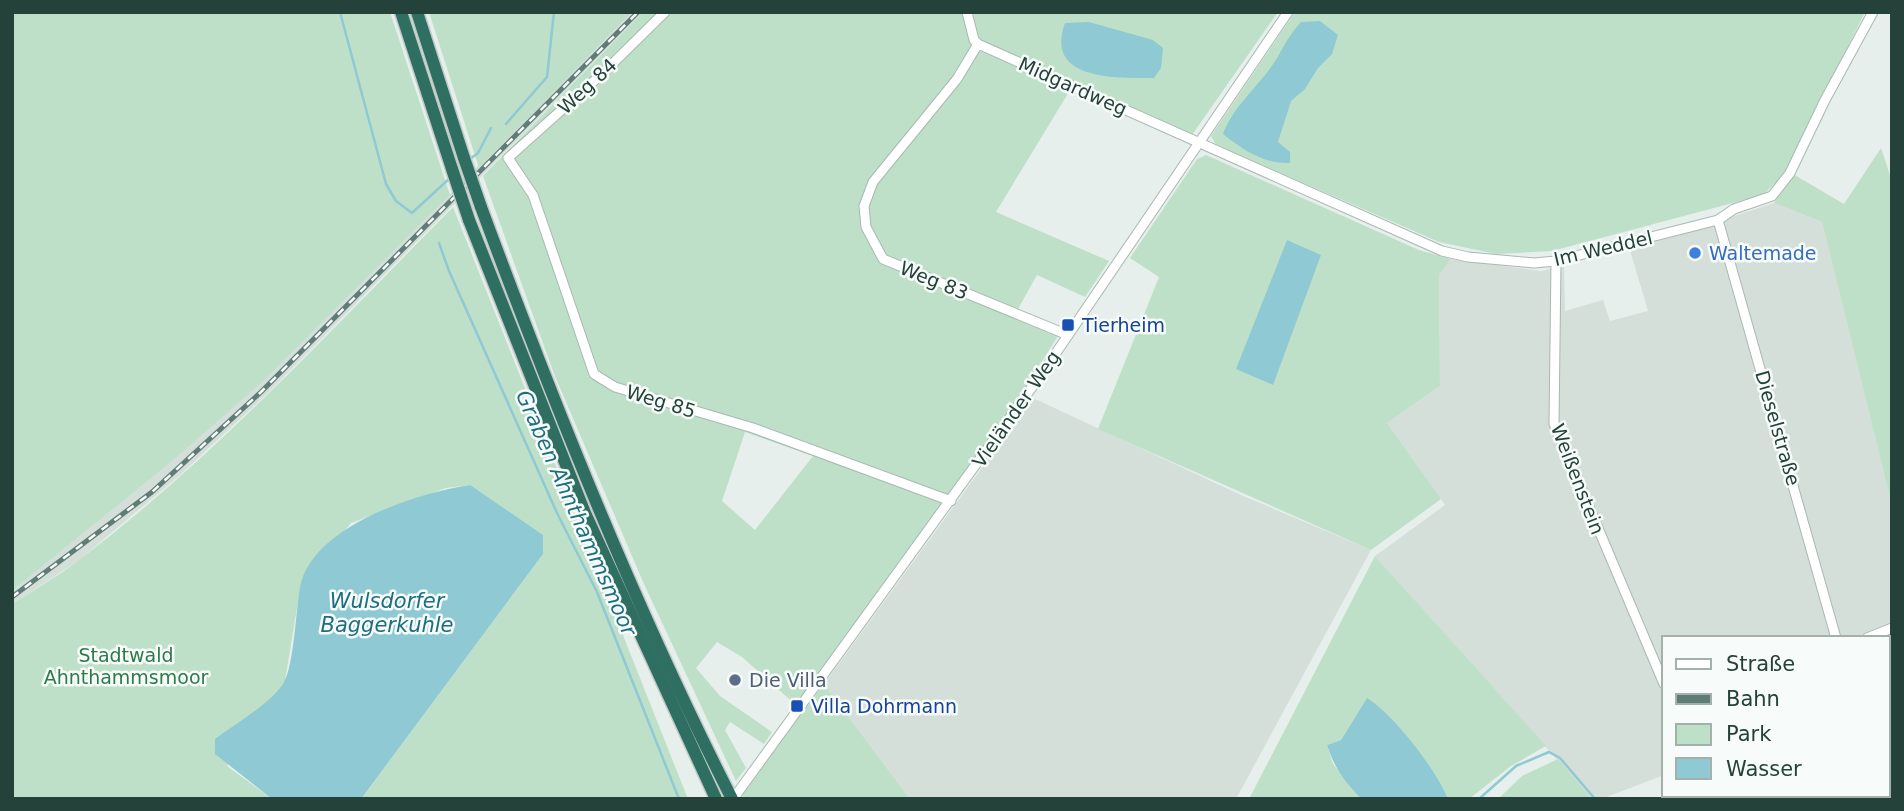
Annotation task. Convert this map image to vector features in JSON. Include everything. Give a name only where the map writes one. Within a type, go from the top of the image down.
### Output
[{"type":"highway","points":[[401,12],[469,220],[585,513],[716,799]]},
{"type":"highway","points":[[416,12],[481,207],[596,498],[655,635],[732,799]]},
{"type":"street","name":"Weg 84","points":[[508,158],[604,72],[665,12]]},
{"type":"street","points":[[967,12],[974,40],[978,44]]},
{"type":"street","name":"Vieländer Weg","points":[[732,799],[951,501],[1068,335],[1288,12]]},
{"type":"street","name":"Im Weddel","points":[[1198,143],[1442,251],[1468,257],[1534,263],[1556,261],[1718,220],[1734,209],[1772,196],[1790,173],[1825,100],[1873,12]]},
{"type":"street","name":"Midgardweg","points":[[978,44],[1063,79],[1198,143]]},
{"type":"street","name":"Weg 83","points":[[978,44],[957,79],[873,183],[864,206],[866,227],[883,259],[1068,335]]},
{"type":"street","name":"Weg 85","points":[[508,158],[533,195],[594,374],[615,387],[753,428],[951,501]]},
{"type":"street","name":"Dieselstraße","points":[[1718,220],[1835,636]]},
{"type":"street","name":"Weißenstein","points":[[1556,261],[1554,424],[1662,679]]},
{"type":"street","points":[[1872,636],[1892,628]]},
{"type":"shaded area","points":[[632,12],[643,12],[268,393],[179,476],[78,561],[12,604],[12,591],[164,468],[337,307]]},
{"type":"shaded area","points":[[1774,203],[1822,222],[1892,506],[1892,623],[1858,636],[1662,636],[1662,776],[1601,799],[1592,799],[1375,556],[1445,505],[1387,423],[1440,386],[1439,275],[1451,259],[1541,271],[1564,266],[1565,311],[1603,300],[1610,321],[1648,311],[1630,250]]},
{"type":"shaded area","points":[[1033,398],[1241,495],[1371,550],[1236,799],[910,799],[824,684]]},
{"type":"green space","points":[[12,12],[390,12],[450,195],[261,383],[164,468],[12,591]]},
{"type":"green space","points":[[429,12],[632,12],[479,168]]},
{"type":"green space","points":[[643,12],[964,12],[974,49],[1072,87],[996,212],[1109,261],[1085,297],[1037,275],[1014,316],[1058,336],[1019,398],[797,706],[742,657],[717,642],[696,668],[720,696],[772,732],[764,744],[730,722],[725,730],[746,768],[736,781],[644,584],[554,374],[483,176]],"holes":[[[745,432],[813,456],[755,530],[722,501]]]},
{"type":"green space","points":[[972,12],[1278,12],[1192,135],[979,39]]},
{"type":"green space","points":[[1295,12],[1865,12],[1786,172],[1763,195],[1552,251],[1496,254],[1439,242],[1216,145],[1211,136]]},
{"type":"green space","points":[[1881,148],[1892,181],[1892,506],[1822,222],[1774,203],[1793,174],[1844,204]]},
{"type":"green space","points":[[1206,155],[1419,250],[1451,259],[1439,275],[1440,386],[1387,423],[1441,499],[1371,550],[1098,429],[1159,277],[1130,258],[1197,159]]},
{"type":"green space","name":"Stadtwald Ahnthammsmoor","points":[[453,207],[688,799],[361,799],[543,554],[470,485],[446,488],[351,523],[301,583],[285,681],[227,766],[272,799],[12,799],[12,604],[79,560],[178,478],[318,345]]},
{"type":"green space","points":[[1375,556],[1546,746],[1511,766],[1469,799],[1448,799],[1402,730],[1367,698],[1341,740],[1327,745],[1333,764],[1362,799],[1249,799]]},
{"type":"green space","points":[[1892,634],[1892,799],[1836,799],[1890,797],[1890,636],[1888,636]]},
{"type":"green space","points":[[824,684],[910,799],[744,799],[741,794]]},
{"type":"green space","points":[[1558,759],[1592,799],[1498,799],[1522,776]]},
{"type":"water","points":[[1320,21],[1338,35],[1332,54],[1318,68],[1305,89],[1291,101],[1278,142],[1290,152],[1290,163],[1271,161],[1254,155],[1223,134],[1228,123],[1271,68],[1301,22]]},
{"type":"water","points":[[1089,22],[1153,40],[1163,48],[1161,68],[1154,78],[1104,76],[1074,66],[1065,56],[1061,42],[1065,23]]},
{"type":"water","points":[[1287,240],[1321,255],[1273,385],[1236,369]]},
{"type":"water","name":"Wulsdorfer Baggerkuhle","points":[[470,485],[543,535],[543,554],[361,799],[272,799],[215,754],[215,739],[262,705],[284,682],[292,650],[300,587],[309,565],[324,546],[370,516],[423,496]]},
{"type":"water","points":[[1367,698],[1413,743],[1448,799],[1362,799],[1345,781],[1327,745],[1341,740]]},
{"type":"waterway","name":"Graben Ahnthammsmoor","points":[[340,12],[386,184],[396,201],[412,213],[450,178]]},
{"type":"waterway","points":[[506,124],[547,77],[554,12]]},
{"type":"waterway","points":[[470,159],[478,153],[491,128]]},
{"type":"waterway","name":"Graben Ahnthammsmoor","points":[[439,243],[557,513],[597,592],[679,799]]},
{"type":"waterway","points":[[1479,799],[1516,766],[1549,752],[1560,758],[1595,799]]},
{"type":"railway","points":[[12,597],[152,492],[261,392],[638,12]]},
{"type":"place","name":"Waltemade","points":[[1695,253]]},
{"type":"place","name":"Tierheim","points":[[1068,325]]},
{"type":"place","name":"Die Villa","points":[[735,680]]},
{"type":"place","name":"Villa Dohrmann","points":[[797,706]]}]
